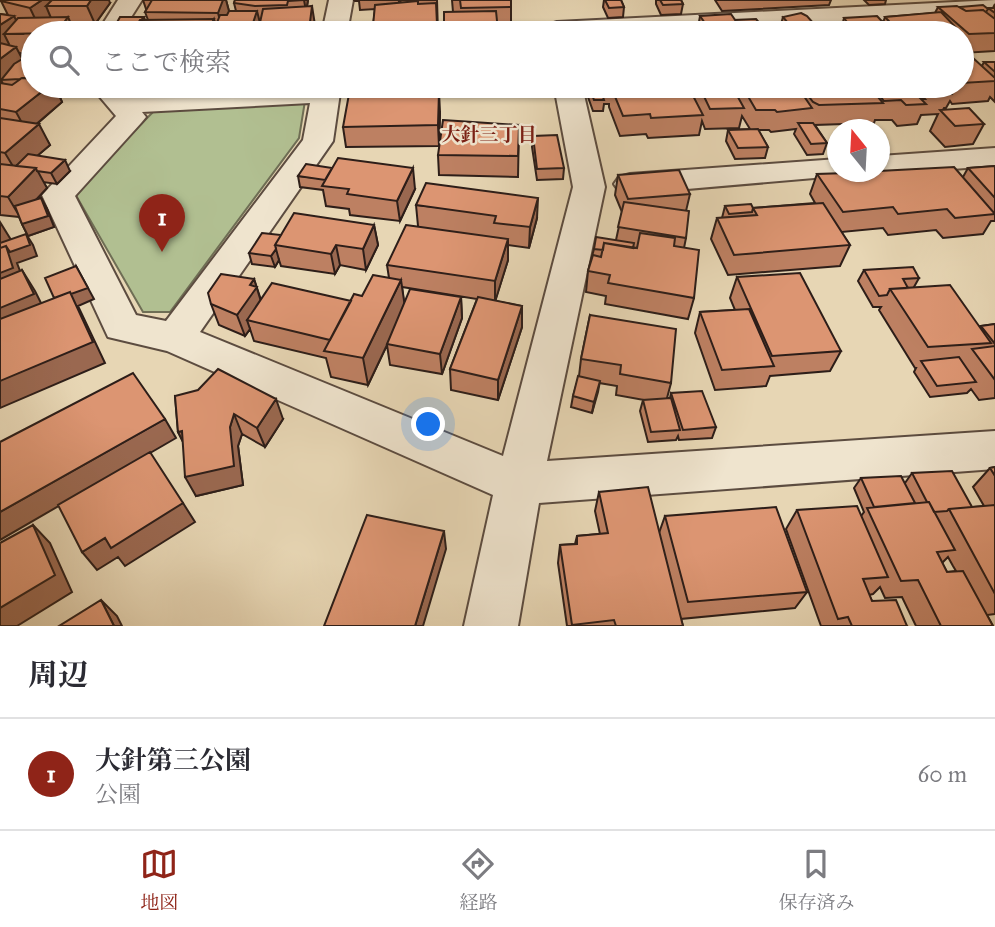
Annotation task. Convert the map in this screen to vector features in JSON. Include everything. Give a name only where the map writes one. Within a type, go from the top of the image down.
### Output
[{"type":"street","points":[[117,21],[130,0]]},
{"type":"street","points":[[337,21],[341,0]]},
{"type":"street","points":[[654,21],[995,7]]},
{"type":"street","points":[[115,98],[131,117],[58,195],[122,327],[175,338],[519,484],[995,450]]},
{"type":"street","points":[[175,338],[318,141],[325,98]]},
{"type":"street","points":[[491,626],[519,484],[589,187],[570,98]]},
{"type":"street","points":[[890,164],[995,157]]},
{"type":"street","points":[[589,187],[827,170]]},
{"type":"green space","points":[[305,101],[299,138],[170,312],[143,312],[74,192],[155,110]]},
{"type":"building","points":[[42,0],[30,8],[1,1]]},
{"type":"building","points":[[52,0],[91,0],[87,6],[46,6]]},
{"type":"building","points":[[152,0],[223,0],[218,13],[145,12]]},
{"type":"building","points":[[235,0],[304,0],[288,1],[287,5],[255,6],[234,3]]},
{"type":"building","points":[[460,0],[511,0],[511,7],[461,8]]},
{"type":"building","points":[[605,0],[621,0],[624,7],[609,8]]},
{"type":"building","points":[[660,0],[681,0],[683,4],[663,5]]},
{"type":"building","points":[[418,1],[418,4],[436,3],[437,21],[373,21],[375,5]]},
{"type":"building","points":[[983,5],[988,9],[986,12],[966,11],[960,7]]},
{"type":"building","points":[[312,6],[310,21],[260,21],[263,9]]},
{"type":"building","points":[[957,6],[966,11],[983,10],[995,19],[995,33],[974,34],[974,21],[954,21],[938,7]]},
{"type":"building","points":[[229,11],[257,11],[254,21],[218,21],[220,15],[227,15]]},
{"type":"building","points":[[496,11],[497,21],[444,21],[444,12]]},
{"type":"building","points":[[941,12],[950,21],[889,21],[885,17]]},
{"type":"building","points":[[801,13],[811,21],[786,21],[783,17]]},
{"type":"building","points":[[0,14],[14,16],[0,25]]},
{"type":"building","points":[[731,14],[736,21],[704,21],[700,16]]},
{"type":"building","points":[[877,16],[882,21],[846,21],[844,18]]},
{"type":"building","points":[[68,17],[65,21],[21,21],[21,34],[4,34],[18,18]]},
{"type":"building","points":[[120,17],[144,17],[140,21],[118,21]]},
{"type":"building","points":[[214,19],[213,21],[140,20]]},
{"type":"building","points":[[756,19],[758,21],[736,21]]},
{"type":"building","points":[[0,43],[16,47],[0,59]]},
{"type":"building","points":[[974,59],[995,78],[995,81],[974,82]]},
{"type":"building","points":[[21,60],[21,78],[1,80]]},
{"type":"building","points":[[984,62],[995,62],[995,72]]},
{"type":"building","points":[[21,79],[21,98],[34,98],[16,112],[0,109],[0,83],[12,85]]},
{"type":"building","points":[[348,98],[439,98],[438,125],[343,127]]},
{"type":"building","points":[[616,98],[694,98],[703,115],[651,118],[650,114],[623,116]]},
{"type":"building","points":[[705,98],[738,98],[744,108],[710,109]]},
{"type":"building","points":[[749,98],[805,98],[812,108],[777,112],[756,110]]},
{"type":"building","points":[[810,98],[879,98],[883,103],[819,105]]},
{"type":"building","points":[[882,98],[924,98],[921,99],[926,104],[906,105],[901,100],[884,101]]},
{"type":"building","points":[[969,108],[984,124],[955,126],[940,110]]},
{"type":"building","points":[[0,118],[39,124],[5,153],[0,152]]},
{"type":"building","points":[[443,120],[519,125],[518,156],[438,155]]},
{"type":"building","points":[[798,123],[813,123],[827,143],[811,144]]},
{"type":"building","points":[[758,129],[768,147],[738,148],[728,130]]},
{"type":"building","points":[[557,135],[564,168],[537,169],[533,136]]},
{"type":"building","points":[[28,154],[65,160],[51,173],[16,166]]},
{"type":"building","points":[[338,158],[413,168],[397,201],[347,194],[349,189],[322,186]]},
{"type":"building","points":[[0,164],[36,168],[8,197],[0,196]]},
{"type":"building","points":[[306,164],[332,168],[325,180],[298,176]]},
{"type":"building","points":[[995,166],[995,198],[968,168]]},
{"type":"building","points":[[954,167],[995,214],[955,218],[947,209],[898,214],[893,207],[843,212],[817,174],[827,174],[827,182],[890,182],[890,170]]},
{"type":"building","points":[[679,170],[690,194],[628,199],[618,175]]},
{"type":"building","points":[[426,183],[538,198],[530,227],[494,223],[496,216],[416,205]]},
{"type":"building","points":[[41,198],[48,216],[22,224],[15,206]]},
{"type":"building","points":[[624,202],[689,211],[686,238],[618,227]]},
{"type":"building","points":[[823,203],[850,245],[734,255],[717,218],[757,215],[753,208]]},
{"type":"building","points":[[751,204],[752,212],[729,214],[725,206]]},
{"type":"building","points":[[294,213],[374,225],[363,249],[336,245],[331,254],[275,245]]},
{"type":"building","points":[[406,225],[508,239],[495,281],[387,265]]},
{"type":"building","points":[[262,233],[281,235],[271,256],[249,253]]},
{"type":"building","points":[[640,233],[675,238],[674,246],[699,250],[694,298],[608,283],[610,275],[588,271],[593,255],[601,257],[604,243],[637,248]]},
{"type":"building","points":[[26,234],[30,245],[10,252],[6,246],[0,248],[0,243]]},
{"type":"building","points":[[596,237],[634,243],[633,248],[604,243],[603,250],[594,249]]},
{"type":"building","points":[[6,246],[13,268],[0,273],[0,248]]},
{"type":"building","points":[[76,266],[88,288],[54,298],[45,278]]},
{"type":"building","points":[[913,267],[919,278],[903,279],[908,288],[890,289],[887,295],[879,296],[864,270]]},
{"type":"building","points":[[22,270],[34,294],[0,308],[0,279]]},
{"type":"building","points":[[800,273],[841,351],[772,356],[737,277]]},
{"type":"building","points":[[221,274],[254,279],[250,285],[257,287],[237,315],[211,304],[208,293]]},
{"type":"building","points":[[373,275],[401,280],[363,358],[324,351],[354,294],[362,296]]},
{"type":"building","points":[[272,283],[351,301],[330,340],[247,320]]},
{"type":"building","points":[[950,285],[991,343],[928,347],[890,289]]},
{"type":"building","points":[[410,289],[461,297],[440,354],[387,344]]},
{"type":"building","points":[[70,292],[93,342],[0,381],[0,319]]},
{"type":"building","points":[[478,297],[522,306],[498,380],[450,369]]},
{"type":"building","points":[[749,309],[774,366],[722,370],[700,312]]},
{"type":"building","points":[[590,315],[676,329],[671,383],[620,374],[621,365],[581,359]]},
{"type":"building","points":[[995,324],[995,344],[981,326]]},
{"type":"building","points":[[995,346],[995,380],[972,349]]},
{"type":"building","points":[[959,357],[976,382],[937,386],[921,361]]},
{"type":"building","points":[[218,369],[276,399],[257,428],[234,414],[230,427],[234,466],[185,477],[182,431],[178,432],[175,396],[198,390]]},
{"type":"building","points":[[133,373],[165,419],[0,512],[0,442]]},
{"type":"building","points":[[578,376],[600,381],[594,402],[573,396]]},
{"type":"building","points":[[702,391],[716,427],[683,430],[671,393]]},
{"type":"building","points":[[671,398],[680,430],[651,432],[643,400]]},
{"type":"building","points":[[150,452],[183,503],[111,548],[105,538],[82,552],[58,505]]},
{"type":"building","points":[[952,471],[972,507],[934,512],[912,473]]},
{"type":"building","points":[[901,476],[915,503],[874,507],[861,478]]},
{"type":"building","points":[[648,487],[683,626],[616,626],[614,620],[572,625],[560,545],[577,544],[577,536],[608,533],[599,492]]},
{"type":"building","points":[[929,502],[955,550],[937,552],[947,572],[963,571],[993,626],[941,626],[918,580],[901,581],[867,508]]},
{"type":"building","points":[[995,505],[995,594],[949,509]]},
{"type":"building","points":[[857,506],[888,577],[863,579],[872,601],[896,600],[907,626],[852,626],[848,617],[838,619],[797,510]]},
{"type":"building","points":[[776,507],[807,592],[688,602],[665,516]]},
{"type":"building","points":[[367,515],[444,531],[415,626],[324,626]]},
{"type":"building","points":[[33,525],[55,575],[0,608],[0,543]]},
{"type":"building","points":[[101,600],[114,626],[59,626]]},
{"type":"place","name":"大針第三公園","points":[[162,252]]},
{"type":"district","name":"大針三丁目","points":[[489,134]]}]
